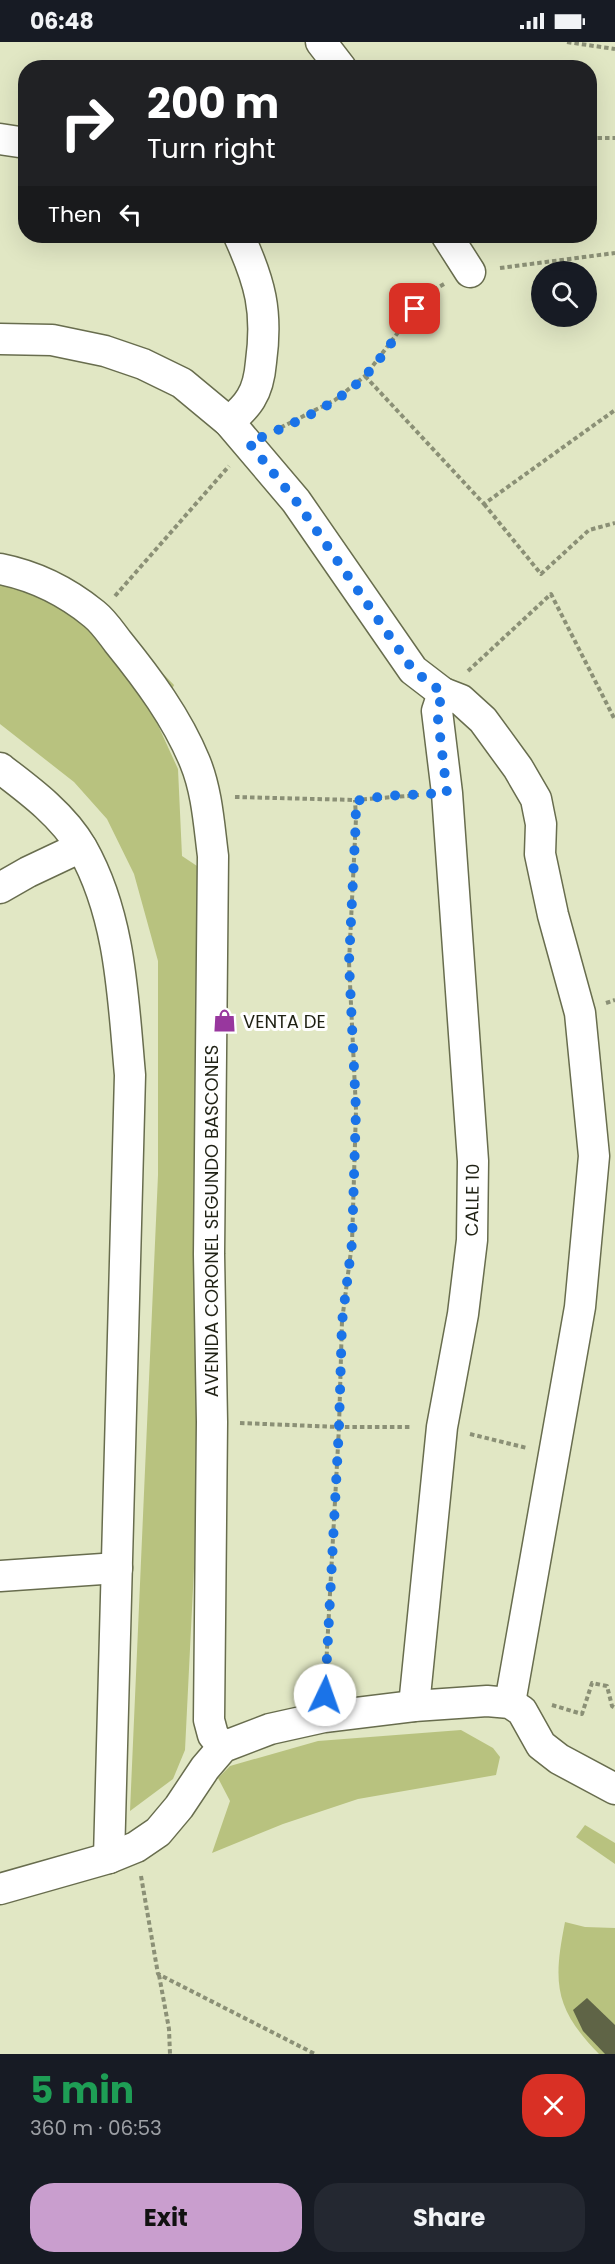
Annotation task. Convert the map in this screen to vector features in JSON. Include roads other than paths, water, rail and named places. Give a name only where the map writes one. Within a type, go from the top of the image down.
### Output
[{"type":"street","points":[[321,42],[335,60]]},
{"type":"street","points":[[0,139],[18,142]]},
{"type":"street","points":[[239,433],[260,377],[264,346],[264,308],[255,270],[242,243]]},
{"type":"street","points":[[451,243],[470,272]]},
{"type":"street","points":[[0,339],[52,340],[105,351],[143,364],[182,382],[239,433],[296,501],[413,670],[443,693],[461,700],[483,720],[518,768],[536,799],[541,824],[540,854],[546,885],[580,1013],[594,1156],[580,1308],[510,1703]]},
{"type":"street","name":"AVENIDA CORONEL SEGUNDO BASCONES","points":[[0,568],[42,582],[74,598],[97,616],[144,674],[177,725],[196,763],[205,796],[213,856],[209,1254],[212,1422],[209,1720],[213,1735],[223,1747]]},
{"type":"street","name":"CALLE 10","points":[[414,1706],[442,1427],[463,1314],[471,1250],[473,1161],[447,793],[437,711],[443,693]]},
{"type":"street","points":[[0,768],[28,789],[52,812],[81,847],[98,883],[113,929],[123,999],[130,1075],[117,1568],[123,1853]]},
{"type":"street","points":[[0,888],[81,847]]},
{"type":"street","points":[[0,1576],[117,1568]]},
{"type":"street","points":[[0,1889],[123,1853],[158,1832],[223,1747],[270,1729],[324,1717],[414,1706],[487,1701],[510,1703],[522,1711],[541,1745],[559,1759],[615,1789]]},
{"type":"place","name":"VENTA DE","points":[[225,1021]]}]
